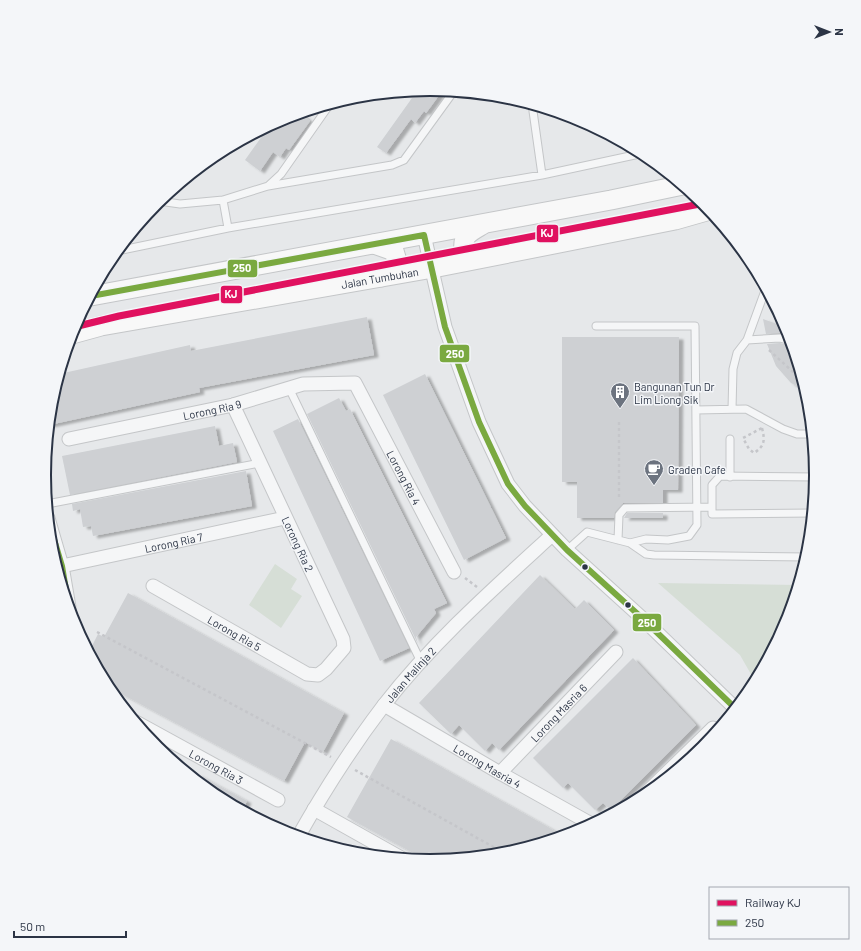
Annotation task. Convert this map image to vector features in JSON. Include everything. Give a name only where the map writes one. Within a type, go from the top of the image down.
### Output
[{"type":"main road","points":[[97,295],[611,200],[677,186]]},
{"type":"main road","name":"Jalan Tumbuhan","points":[[79,332],[109,325],[432,268],[675,220],[704,212]]},
{"type":"main road","points":[[489,222],[467,234],[463,241],[464,250],[471,255],[494,256]]},
{"type":"main road","points":[[374,244],[394,251],[397,261],[392,269],[381,277]]},
{"type":"street","points":[[424,235],[445,327],[479,422],[508,484],[525,506],[567,550],[642,618],[733,706]]},
{"type":"street","name":"Lorong Ria 9","points":[[69,439],[233,406],[303,384],[355,383]]},
{"type":"street","name":"Lorong Ria 4","points":[[355,383],[454,572]]},
{"type":"street","name":"Lorong Ria 2","points":[[233,406],[344,642],[343,651],[326,669],[318,675]]},
{"type":"street","name":"Lorong Ria 7","points":[[62,566],[285,518]]},
{"type":"street","name":"Jalan Malinja 2","points":[[301,832],[343,763],[384,705],[421,662],[486,596],[552,535]]},
{"type":"street","name":"Lorong Ria 5","points":[[153,586],[307,674],[318,675]]},
{"type":"street","name":"Lorong Masria 6","points":[[500,773],[616,652]]},
{"type":"street","name":"Lorong Masria 4","points":[[384,705],[586,821]]},
{"type":"street","name":"Lorong Ria 3","points":[[145,726],[278,800]]},
{"type":"street","points":[[691,752],[714,728]]},
{"type":"street","points":[[314,809],[392,853]]},
{"type":"lane","points":[[167,202],[180,204],[223,200],[268,186],[392,165],[404,160],[450,97]]},
{"type":"lane","points":[[533,110],[542,176]]},
{"type":"lane","points":[[268,186],[281,174],[325,111]]},
{"type":"lane","points":[[126,249],[228,228],[542,176],[634,155]]},
{"type":"lane","points":[[223,200],[228,228]]},
{"type":"lane","points":[[732,410],[733,368],[737,353],[746,340],[764,294]]},
{"type":"lane","points":[[596,326],[695,326],[697,525],[689,536],[668,540],[646,539],[630,543]]},
{"type":"lane","points":[[746,340],[780,338],[784,339]]},
{"type":"lane","points":[[289,388],[421,662]]},
{"type":"lane","points":[[696,410],[746,410],[783,429],[797,434],[808,434]]},
{"type":"lane","points":[[730,439],[730,477]]},
{"type":"lane","points":[[52,503],[260,463]]},
{"type":"lane","points":[[808,513],[715,514],[711,512],[712,485],[720,476],[810,477]]},
{"type":"lane","points":[[618,540],[619,515],[625,508],[711,507]]},
{"type":"lane","points":[[567,550],[587,532],[630,543],[646,554],[654,555],[802,556]]},
{"type":"path","points":[[764,350],[769,350],[796,375]]},
{"type":"path","points":[[619,422],[619,515]]},
{"type":"path","points":[[762,428],[765,439],[762,448],[754,453],[748,449],[743,438],[762,428]]},
{"type":"path","points":[[454,572],[473,584],[486,596]]},
{"type":"path","points":[[97,632],[343,763],[497,849]]},
{"type":"shaded area","points":[[275,564],[297,579],[291,589],[302,596],[281,628],[249,605]]},
{"type":"shaded area","points":[[658,583],[794,585],[781,621],[771,643],[752,676],[740,655]]},
{"type":"building","points":[[438,96],[426,113],[424,111],[415,123],[411,119],[386,153],[377,147],[412,98],[410,97]]},
{"type":"building","points":[[305,117],[310,121],[289,150],[286,148],[280,157],[273,152],[260,171],[245,160],[263,135]]},
{"type":"building","points":[[367,317],[374,355],[199,388],[200,392],[54,424],[58,401],[65,373],[190,345],[191,351]]},
{"type":"building","points":[[763,319],[777,324],[777,322],[782,333],[766,334]]},
{"type":"building","name":"Bangunan Tun Dr Lim Liong Sik","points":[[562,337],[679,337],[678,490],[663,490],[663,503],[623,503],[615,512],[614,518],[577,518],[577,482],[562,482]]},
{"type":"building","points":[[780,343],[786,344],[800,387],[791,383],[776,366],[767,344]]},
{"type":"building","points":[[425,374],[506,538],[464,560],[383,395]]},
{"type":"building","points":[[339,398],[346,411],[350,409],[447,603],[434,609],[436,613],[416,637],[418,644],[307,414]]},
{"type":"building","points":[[298,419],[409,648],[380,661],[273,431]]},
{"type":"building","points":[[215,426],[219,446],[233,443],[237,462],[70,495],[62,456]]},
{"type":"building","points":[[246,471],[252,506],[93,536],[91,526],[83,527],[80,509],[73,511],[72,504]]},
{"type":"building","points":[[627,513],[663,513],[663,518],[624,518]]},
{"type":"building","points":[[540,575],[575,609],[584,600],[614,630],[499,750],[492,743],[485,751],[459,725],[451,734],[419,703]]},
{"type":"building","points":[[128,593],[344,713],[323,752],[305,742],[284,781],[119,693],[92,646],[98,634],[104,637]]},
{"type":"building","points":[[633,658],[696,725],[610,809],[603,803],[595,810],[568,783],[563,788],[533,758]]},
{"type":"building","points":[[391,739],[558,833],[505,848],[480,852],[416,854],[347,817]]},
{"type":"building","points":[[196,775],[247,801],[245,806],[220,791]]},
{"type":"rail line","name":"KJ","points":[[82,325],[119,316],[697,205]]},
{"type":"transit line","name":"250","points":[[97,295],[424,235],[445,327],[479,422],[508,484],[525,506],[567,550],[642,618],[733,706]]},
{"type":"place","name":"Bangunan Tun Dr Lim Liong Sik","points":[[620,409]]},
{"type":"place","name":"Graden Cafe","points":[[654,486]]}]
